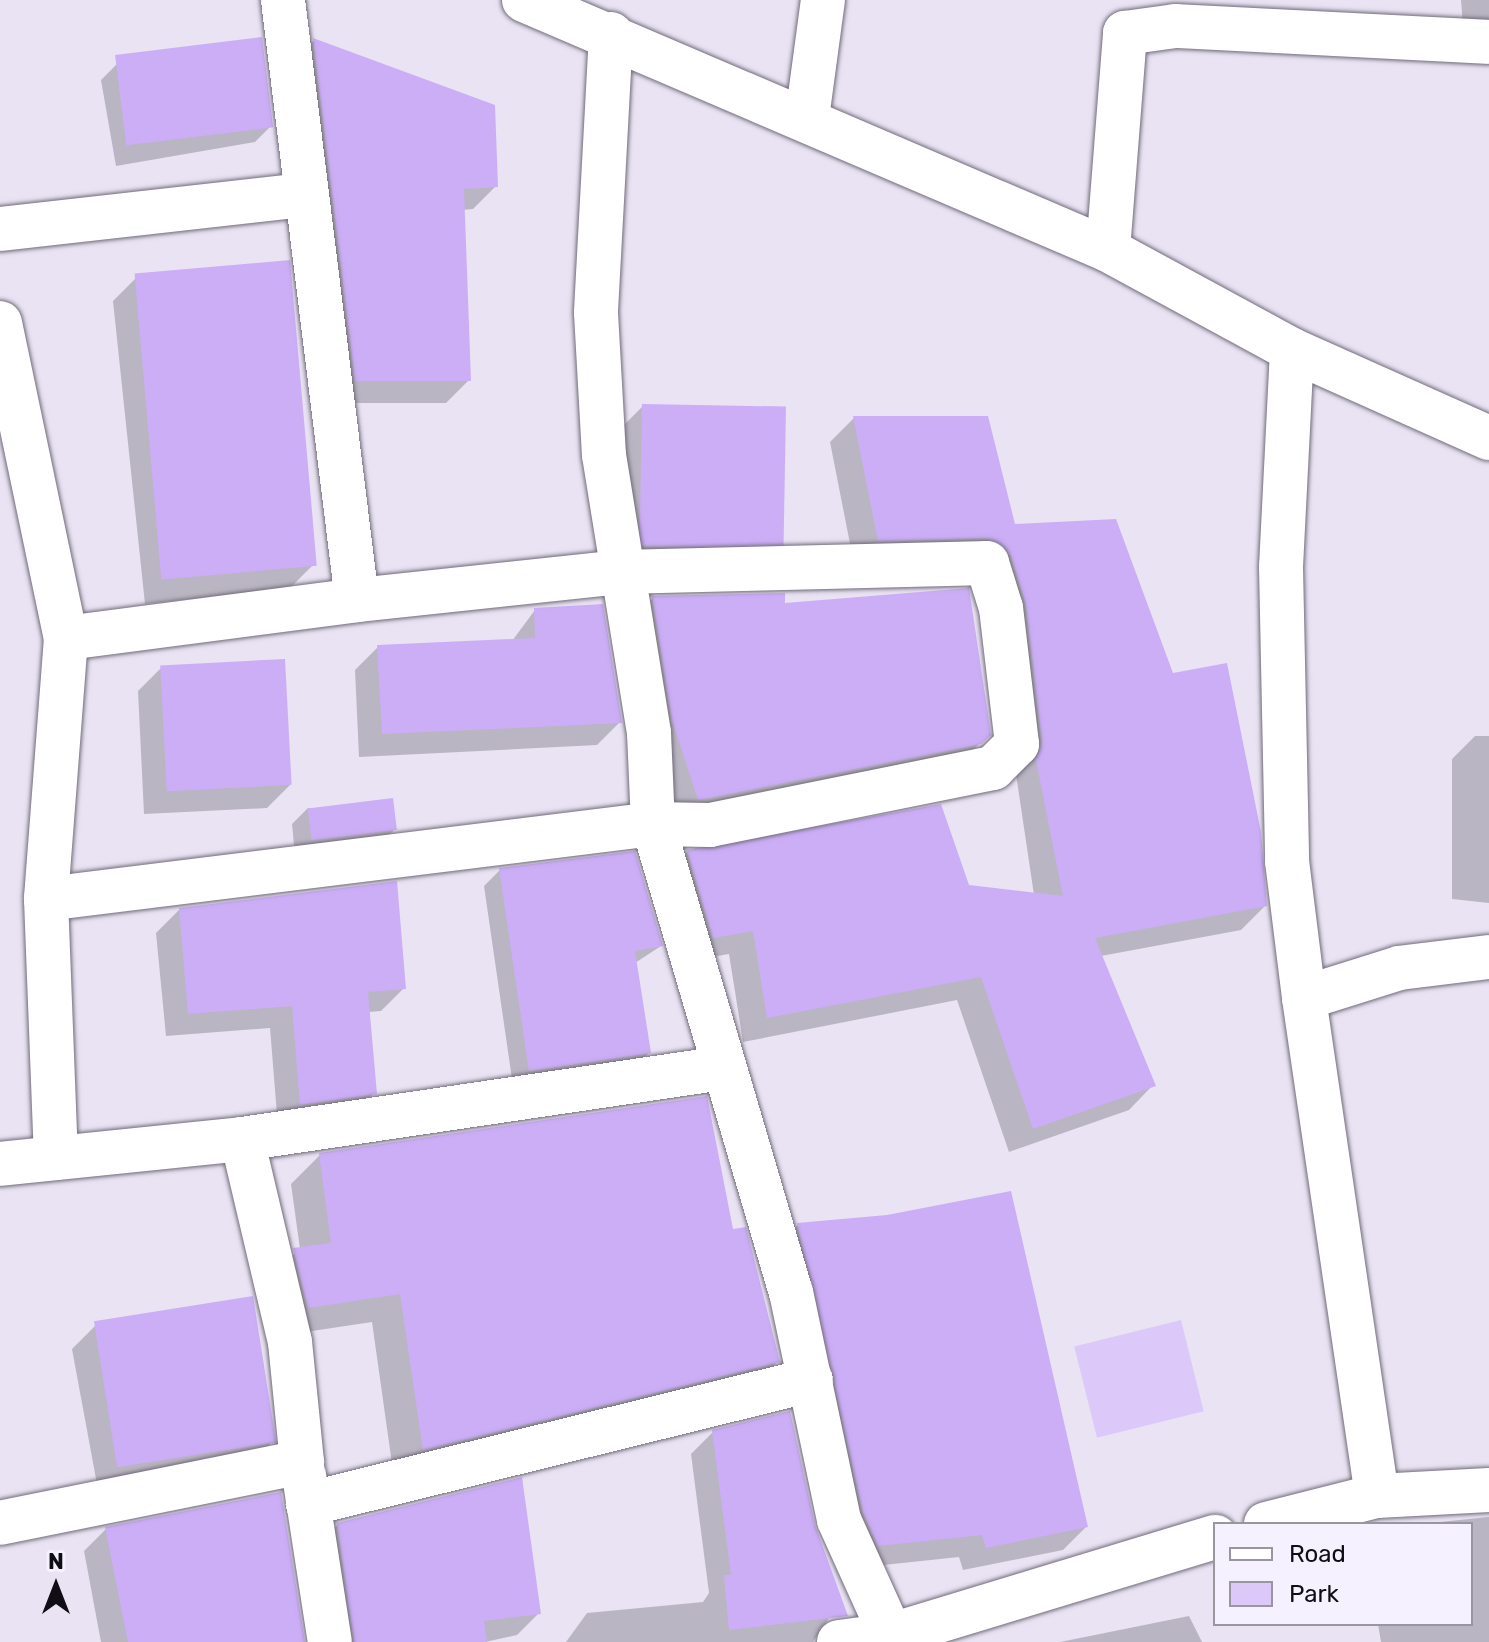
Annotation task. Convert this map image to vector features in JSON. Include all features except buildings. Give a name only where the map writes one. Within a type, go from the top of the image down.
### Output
[{"type":"street","points":[[283,0],[357,600]]},
{"type":"street","points":[[524,0],[611,34],[1108,250],[1292,350],[1489,438]]},
{"type":"street","points":[[807,118],[823,0]]},
{"type":"street","points":[[1108,250],[1124,16],[1176,26],[1489,42]]},
{"type":"street","points":[[611,34],[596,313],[621,572],[649,733],[653,824],[723,1068],[768,1208],[811,1380],[839,1520],[893,1639]]},
{"type":"street","points":[[0,229],[305,195]]},
{"type":"street","points":[[0,323],[66,638],[46,899],[56,1158]]},
{"type":"street","points":[[1292,350],[1281,583],[1287,861],[1377,1496]]},
{"type":"street","points":[[46,899],[653,824],[710,825],[993,768],[1017,744],[1001,608],[987,563],[621,572],[357,600],[66,638]]},
{"type":"street","points":[[1304,998],[1399,968],[1489,957]]},
{"type":"street","points":[[0,1164],[242,1139],[723,1068]]},
{"type":"street","points":[[242,1139],[290,1342],[302,1462],[330,1642]]},
{"type":"street","points":[[308,1504],[811,1380]]},
{"type":"street","points":[[0,1523],[302,1462]]},
{"type":"street","points":[[1274,1522],[1377,1496],[1489,1490]]},
{"type":"street","points":[[839,1642],[893,1639],[1213,1538]]},
{"type":"green space","points":[[1181,1320],[1204,1411],[1097,1438],[1074,1347]]}]
